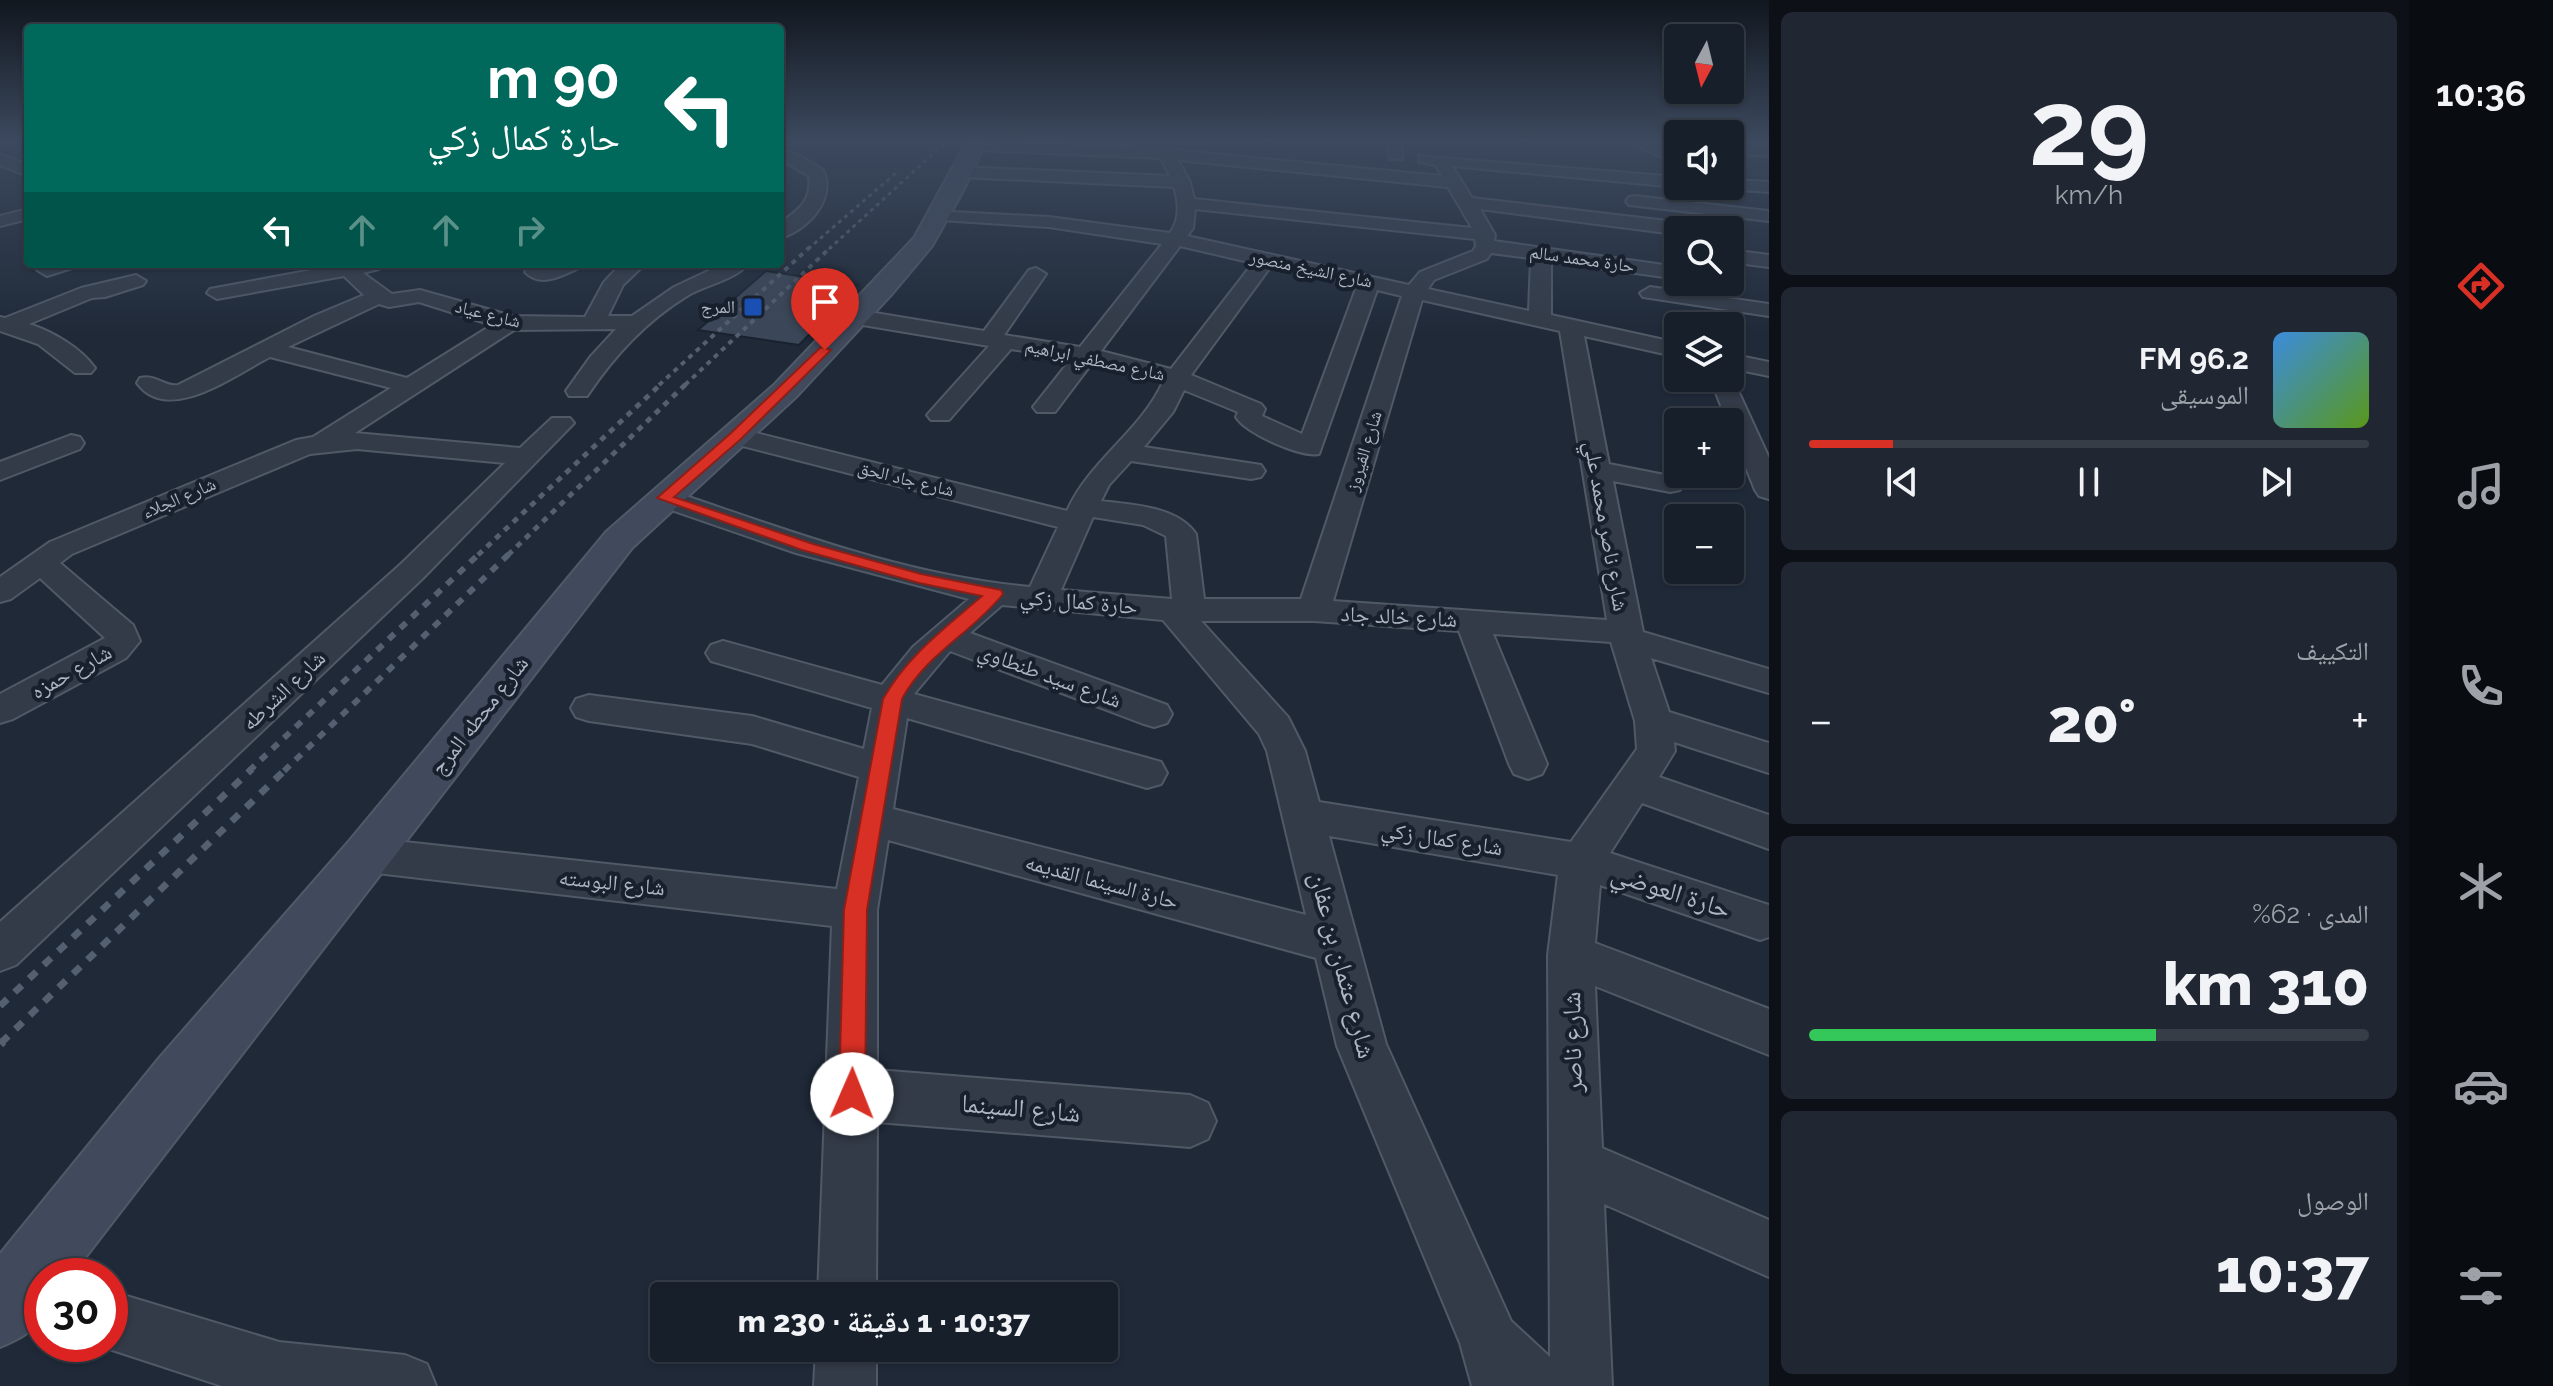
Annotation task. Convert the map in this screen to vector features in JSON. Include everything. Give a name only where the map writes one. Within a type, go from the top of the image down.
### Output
[{"type":"main road","name":"شارع محطه المرج","points":[[19,1301],[182,1079],[368,855],[603,560],[664,498],[736,436],[857,317],[924,241],[945,206]]},
{"type":"street","points":[[784,229],[813,206]]},
{"type":"street","name":"شارع الشيخ منصور","points":[[1031,206],[1073,224],[1180,234],[1266,259],[1664,347]]},
{"type":"street","points":[[1046,407],[1180,234],[1187,206]]},
{"type":"street","points":[[1207,206],[1253,212],[1258,208]]},
{"type":"street","points":[[1256,206],[1484,235],[1511,228]]},
{"type":"street","points":[[1414,292],[1427,276],[1480,255],[1484,235],[1464,206]]},
{"type":"street","points":[[1484,206],[1664,227]]},
{"type":"street","points":[[1681,206],[1768,214]]},
{"type":"street","points":[[0,221],[24,215]]},
{"type":"street","points":[[1180,234],[1220,234]]},
{"type":"street","name":"حارة محمد سالم","points":[[1484,235],[1541,254],[1664,271]]},
{"type":"street","points":[[1540,320],[1541,254]]},
{"type":"street","points":[[1744,258],[1769,261]]},
{"type":"street","points":[[1041,598],[1097,482],[1158,415],[1177,378],[1266,259]]},
{"type":"street","points":[[217,293],[354,268]]},
{"type":"street","points":[[535,272],[543,275],[561,268]]},
{"type":"street","points":[[593,324],[619,268]]},
{"type":"street","points":[[578,391],[593,365],[615,342],[684,289],[729,268]]},
{"type":"street","points":[[149,383],[168,394],[184,392],[380,296],[348,269]]},
{"type":"street","points":[[1647,269],[1654,345]]},
{"type":"street","points":[[662,272],[684,289]]},
{"type":"street","points":[[940,415],[998,340],[1036,274]]},
{"type":"street","points":[[4,325],[88,292],[105,291],[136,281]]},
{"type":"street","name":"شارع مصطفي ابراهيم","points":[[857,317],[1087,355],[1177,378],[1252,409],[1251,421],[1310,448],[1369,282]]},
{"type":"street","points":[[1749,283],[1763,309]]},
{"type":"street","name":"شارع الفيروز","points":[[1314,610],[1414,292]]},
{"type":"street","points":[[1650,293],[1763,309]]},
{"type":"street","name":"شارع عياد","points":[[380,296],[395,301],[420,296],[513,317],[593,324],[641,322]]},
{"type":"street","name":"شارع الجلاء","points":[[0,592],[61,548],[268,460],[323,442],[513,317]]},
{"type":"street","points":[[4,325],[55,342],[83,368]]},
{"type":"street","name":"شارع ناصر محمد علي","points":[[1571,327],[1626,636],[1654,721]]},
{"type":"street","points":[[267,349],[411,386]]},
{"type":"street","points":[[1744,364],[1769,369]]},
{"type":"street","points":[[1728,392],[1769,490]]},
{"type":"street","name":"شارع الشرطه","points":[[0,951],[412,571],[561,423]]},
{"type":"street","name":"شارع جاد الحق","points":[[736,436],[1079,514],[1164,521],[1177,527],[1181,534],[1181,610]]},
{"type":"street","name":"شارع الجلاء","points":[[323,442],[357,441],[528,457]]},
{"type":"street","points":[[0,472],[71,443]]},
{"type":"street","points":[[1124,452],[1251,471]]},
{"type":"street","points":[[1597,470],[1664,483]]},
{"type":"street","name":"حارة كمال زكي","points":[[664,498],[807,547],[919,578],[995,594],[1181,610]]},
{"type":"street","points":[[0,558],[39,561]]},
{"type":"street","name":"شارع حمزه","points":[[0,710],[114,650],[123,641],[121,633],[39,561]]},
{"type":"street","points":[[847,1282],[855,910],[892,699],[904,679],[945,636],[995,594]]},
{"type":"street","name":"شارع خالد جاد","points":[[1181,610],[1314,610],[1471,620],[1626,636],[1769,681]]},
{"type":"street","name":"شارع عثمان بن عفان","points":[[1181,610],[1275,727],[1286,751],[1362,1046],[1497,1364]]},
{"type":"street","points":[[1471,620],[1528,764]]},
{"type":"street","name":"شارع سيد طنطاوي","points":[[945,636],[1154,714]]},
{"type":"street","points":[[723,653],[1147,773]]},
{"type":"street","points":[[589,708],[752,730],[879,768]]},
{"type":"street","points":[[1654,721],[1769,758]]},
{"type":"street","name":"شارع ناصر","points":[[1581,1386],[1571,955],[1581,861],[1656,751],[1654,721]]},
{"type":"street","points":[[1635,784],[1769,832]]},
{"type":"street","name":"شارع كمال زكي","points":[[1304,816],[1581,861]]},
{"type":"street","name":"حارة السينما القديمه","points":[[869,819],[1335,943]]},
{"type":"street","name":"شارع البوسته","points":[[368,855],[855,910]]},
{"type":"street","name":"حارة العوضي","points":[[1581,861],[1760,921]]},
{"type":"street","points":[[1571,955],[1769,1032]]},
{"type":"street","name":"شارع السينما","points":[[852,1094],[1190,1121]]},
{"type":"street","points":[[1574,1163],[1769,1249]]},
{"type":"street","points":[[128,1327],[279,1373],[405,1386]]},
{"type":"street","points":[[845,1386],[846,1362]]},
{"type":"street","points":[[1497,1364],[1536,1386]]},
{"type":"building","points":[[766,271],[857,285],[799,345],[698,330]]},
{"type":"railway","points":[[808,249],[858,206]]},
{"type":"railway","points":[[829,249],[876,206]]},
{"type":"railway","points":[[659,385],[810,247]]},
{"type":"railway","points":[[685,385],[831,247]]},
{"type":"railway","points":[[478,555],[662,383]]},
{"type":"railway","points":[[508,555],[687,383]]},
{"type":"railway","points":[[249,771],[480,553]]},
{"type":"railway","points":[[284,771],[510,553]]},
{"type":"railway","points":[[0,1006],[252,769]]},
{"type":"railway","points":[[1,1043],[286,769]]},
{"type":"place","name":"المرج","points":[[753,307]]},
{"type":"route","points":[[825,350],[736,436],[664,498],[807,547],[919,578],[995,594],[929,650],[904,679],[892,699],[855,910],[852,1094]]}]
